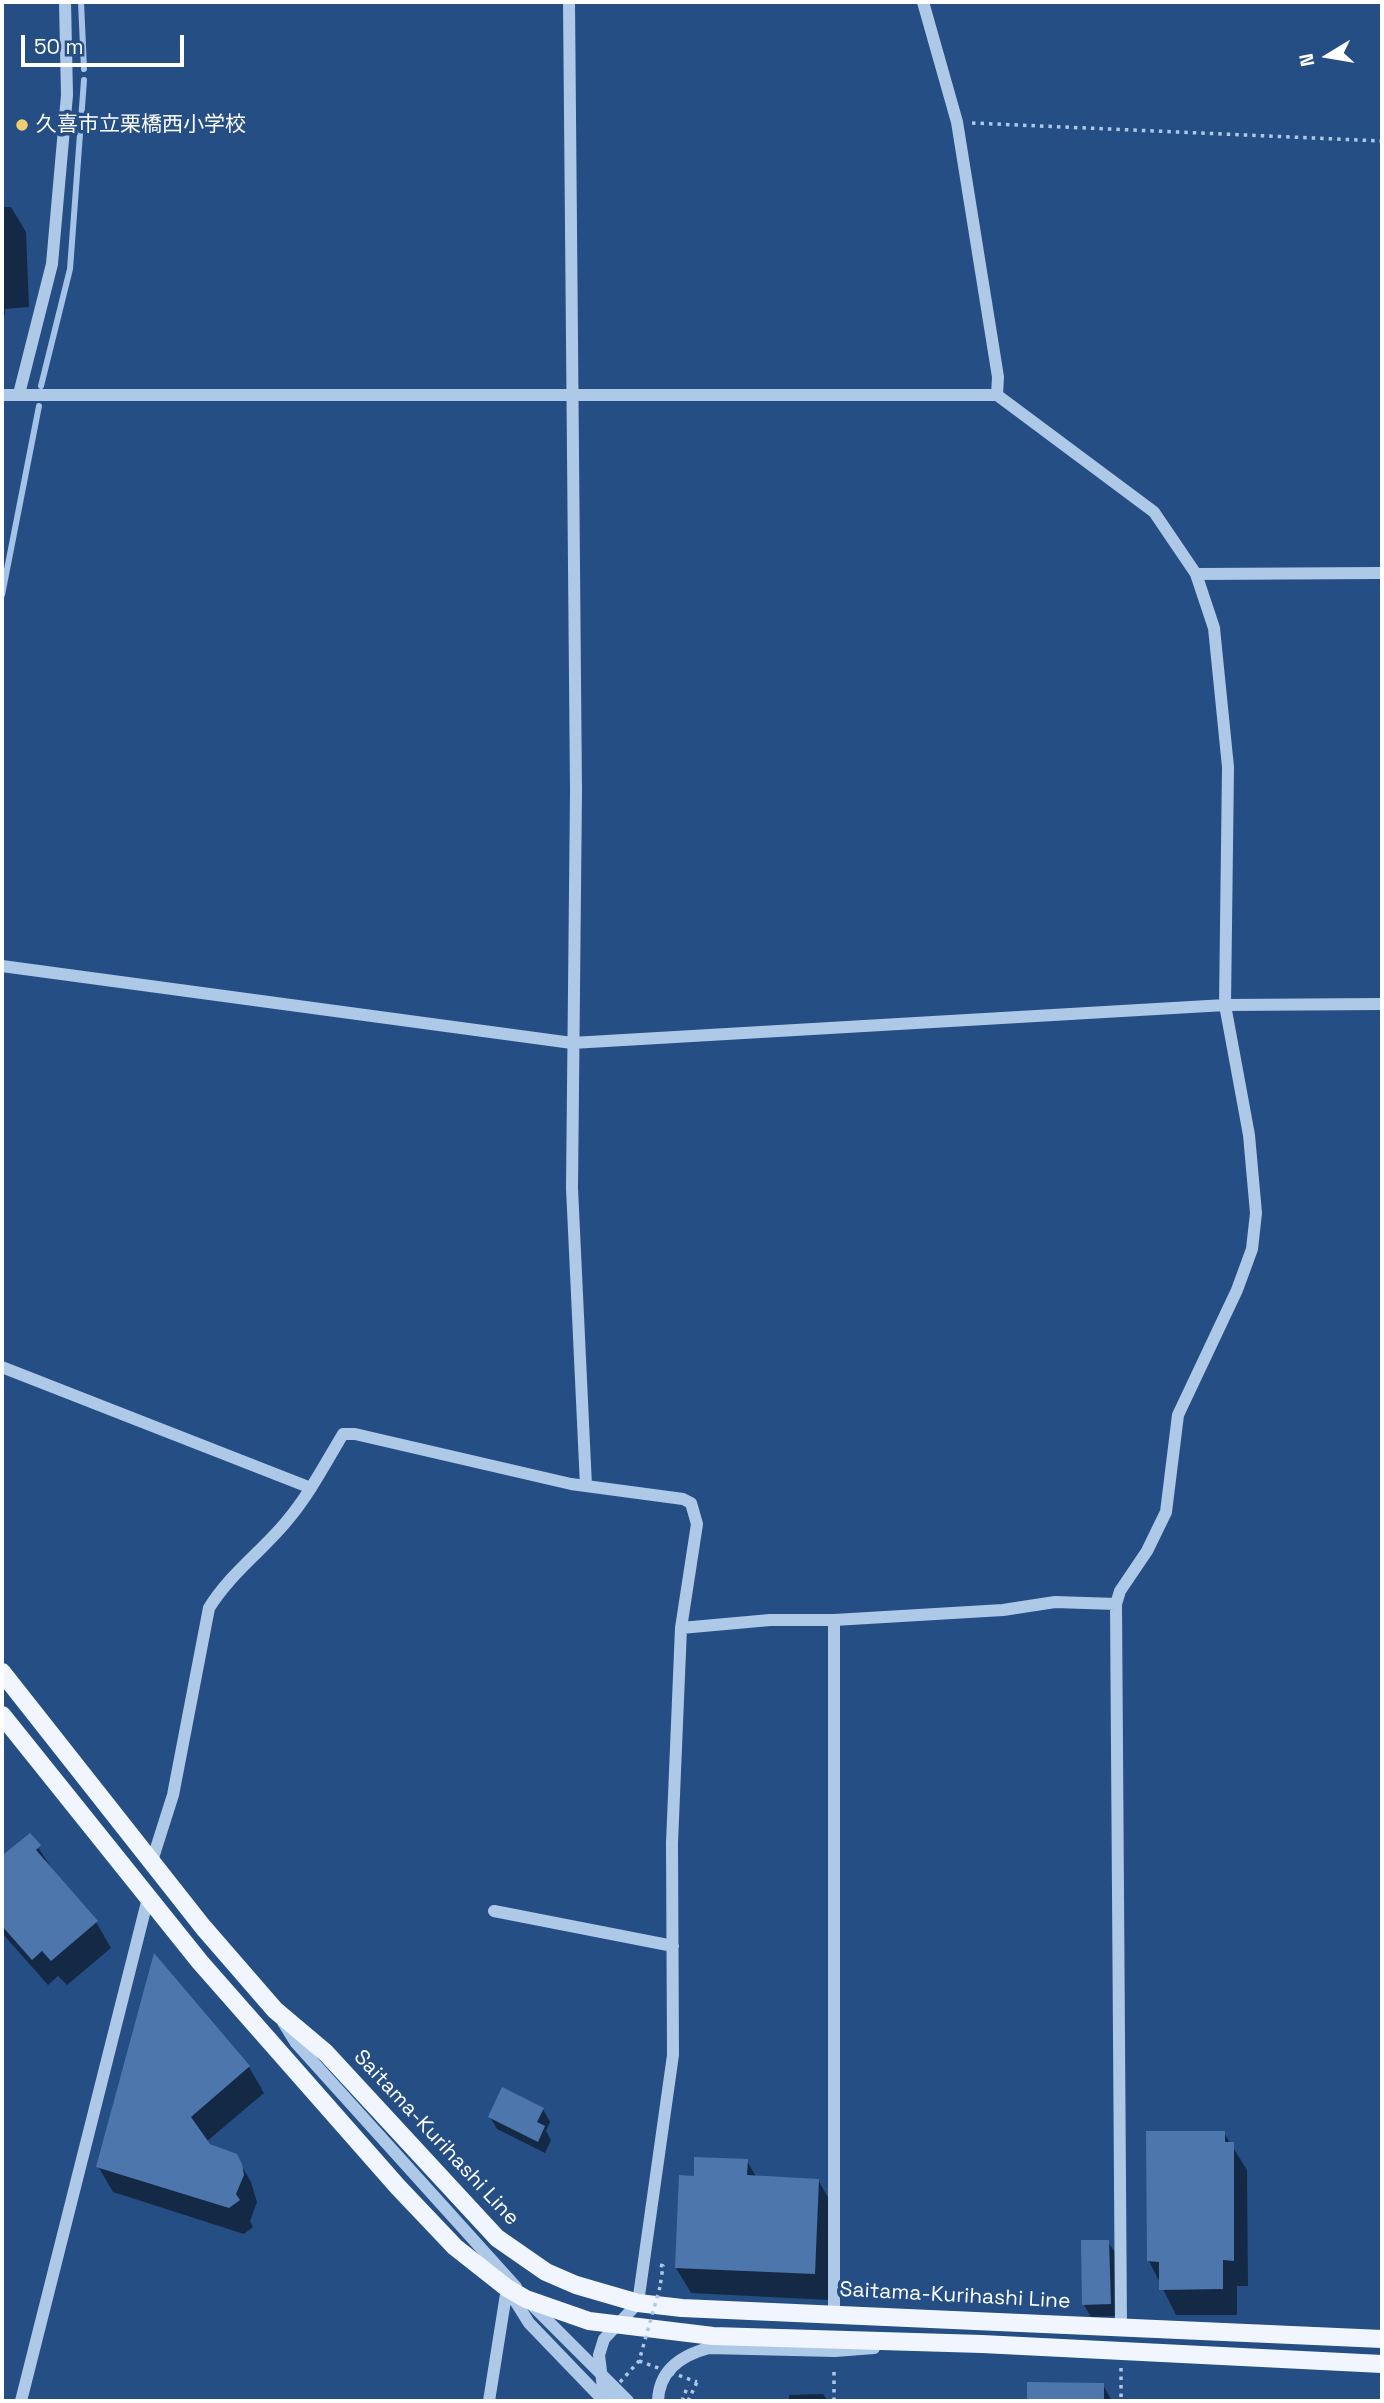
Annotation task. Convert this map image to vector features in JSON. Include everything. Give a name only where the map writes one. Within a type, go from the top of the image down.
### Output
[{"type":"main road","name":"Saitama-Kurihashi Line","points":[[2,1672],[203,1927],[275,2010],[326,2053],[497,2238],[546,2272],[605,2295],[638,2303],[1382,2339]]},
{"type":"main road","points":[[2,1715],[200,1962],[398,2187],[455,2247],[506,2288],[526,2299],[564,2315],[615,2326],[713,2336],[937,2342],[1382,2364]]},
{"type":"street","points":[[19,394],[52,264],[67,95],[65,2]]},
{"type":"street","points":[[569,2],[576,847],[572,1188],[586,1486]]},
{"type":"street","points":[[923,2],[957,122],[998,377],[997,395]]},
{"type":"street","points":[[2,394],[997,395],[1154,512],[1196,574],[1214,628],[1228,767],[1225,1005],[1255,1176],[1256,1213],[1252,1249],[1237,1290],[1178,1415],[1166,1512],[1147,1551],[1120,1591],[1116,1604],[1121,2328]]},
{"type":"street","points":[[1196,574],[1382,573]]},
{"type":"street","points":[[2,966],[572,1043],[1225,1005],[1382,1004]]},
{"type":"street","points":[[2,1367],[311,1488]]},
{"type":"street","points":[[152,1861],[173,1795],[209,1608],[223,1584],[286,1523],[311,1488],[343,1434],[355,1434],[586,1486],[691,1503],[696,1524],[681,1628],[672,1843],[673,2055],[638,2303],[615,2326],[601,2347],[599,2372],[603,2388],[614,2401]]},
{"type":"street","points":[[681,1628],[770,1620],[834,1620],[1003,1610],[1055,1602],[1116,1604]]},
{"type":"street","points":[[834,1620],[834,2313]]},
{"type":"street","points":[[21,2401],[148,1898]]},
{"type":"street","points":[[494,1911],[673,1946]]},
{"type":"street","points":[[275,2010],[296,2043],[526,2299],[628,2401]]},
{"type":"street","points":[[489,2401],[506,2288]]},
{"type":"street","points":[[506,2288],[528,2323],[604,2401]]},
{"type":"street","points":[[658,2401],[663,2380],[676,2362],[691,2353],[709,2348],[835,2351],[937,2342]]},
{"type":"path","points":[[957,122],[1382,141]]},
{"type":"path","points":[[604,2401],[639,2361],[660,2287]]},
{"type":"path","points":[[834,2401],[835,2351]]},
{"type":"path","points":[[1121,2351],[1121,2401]]},
{"type":"path","points":[[639,2361],[696,2382],[688,2401]]},
{"type":"path","points":[[682,2401],[688,2385]]},
{"type":"building","points":[[30,1833],[41,1845],[36,1850],[98,1921],[51,1961],[42,1951],[32,1960],[2,1926],[4,1854]]},
{"type":"building","points":[[154,1953],[250,2066],[191,2117],[210,2144],[237,2154],[242,2164],[244,2175],[236,2194],[240,2200],[229,2208],[96,2167]]},
{"type":"building","points":[[502,2087],[544,2108],[537,2122],[545,2126],[538,2142],[488,2117]]},
{"type":"building","points":[[1146,2131],[1225,2131],[1225,2142],[1234,2142],[1234,2261],[1223,2260],[1223,2289],[1159,2290],[1159,2262],[1147,2261]]},
{"type":"building","points":[[694,2157],[748,2159],[747,2175],[819,2179],[815,2274],[675,2268],[679,2175],[694,2176]]},
{"type":"building","points":[[1081,2240],[1109,2240],[1111,2304],[1082,2305]]},
{"type":"building","points":[[1027,2382],[1104,2383],[1104,2401],[1027,2401]]},
{"type":"waterway","points":[[81,2],[84,69]]},
{"type":"waterway","points":[[41,386],[70,269],[84,80]]},
{"type":"waterway","points":[[2,595],[39,406]]},
{"type":"place","name":"久喜市立栗橋西小学校","points":[[22,125]]}]
